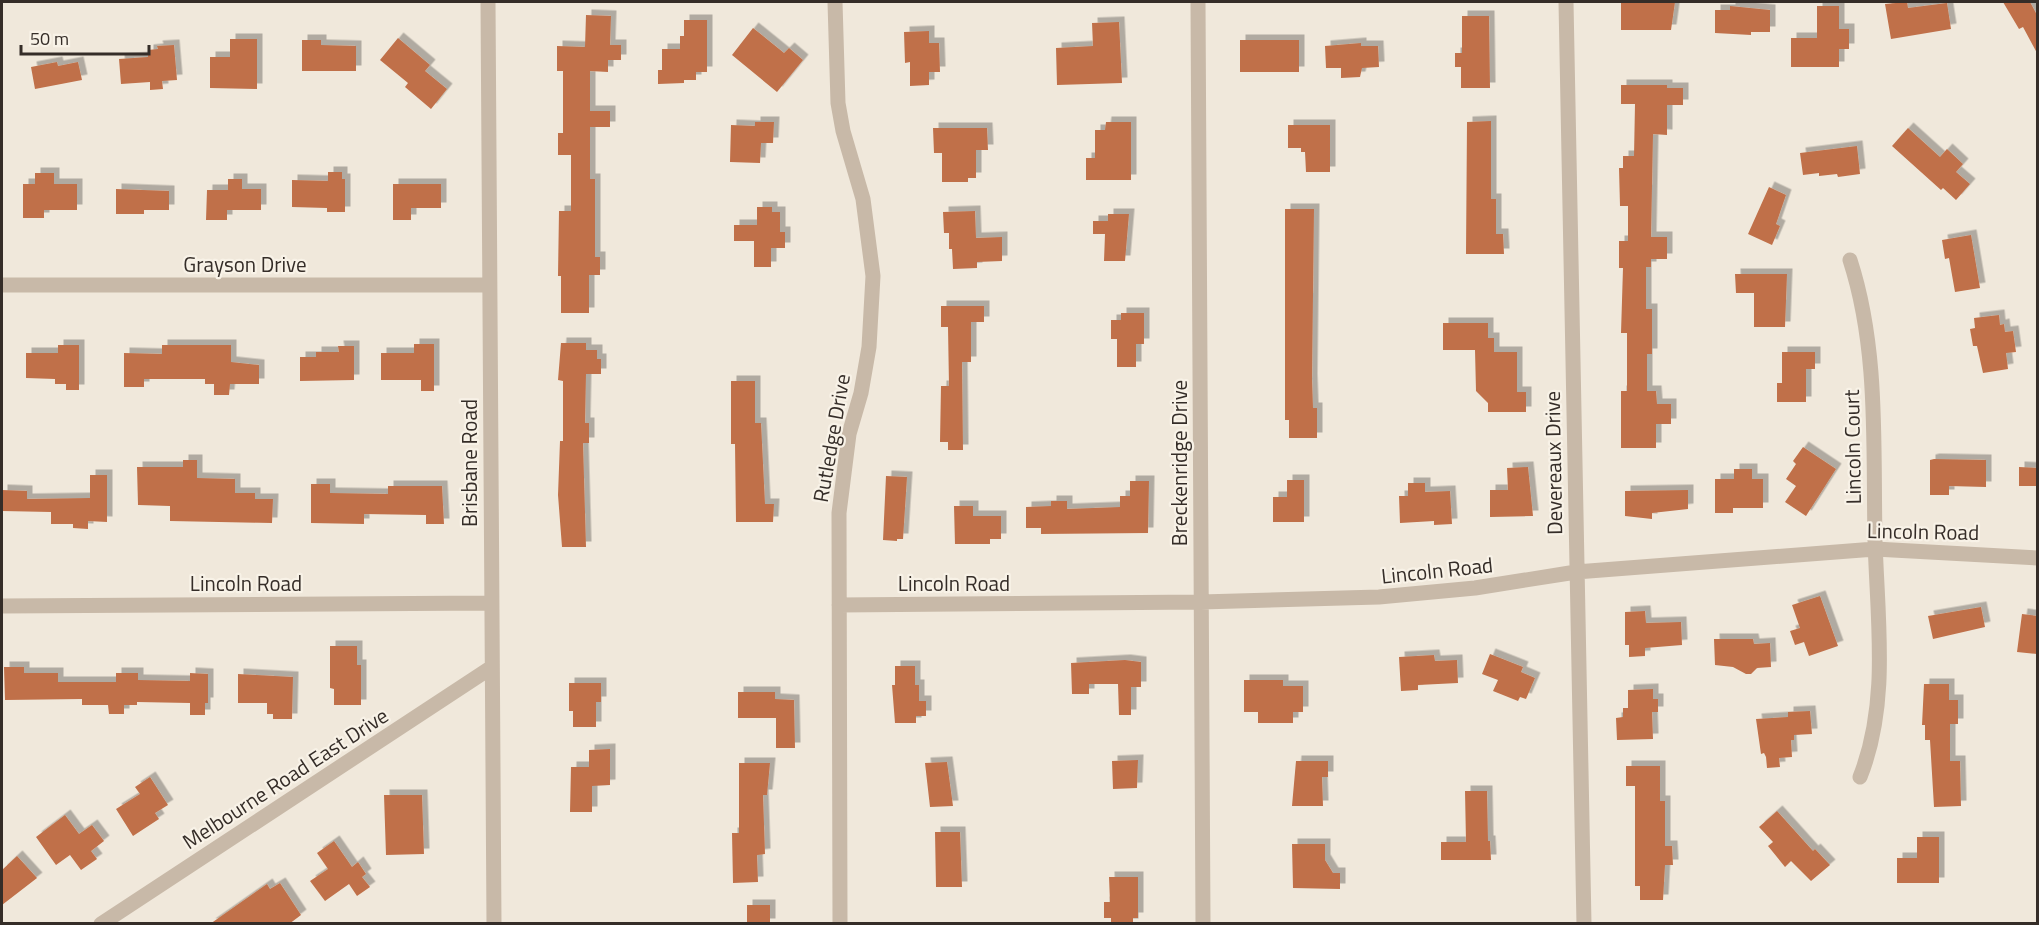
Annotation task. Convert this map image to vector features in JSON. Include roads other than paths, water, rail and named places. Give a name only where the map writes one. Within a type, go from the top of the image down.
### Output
[{"type":"street","name":"Brisbane Road","points":[[488,2],[494,924]]},
{"type":"street","name":"Rutledge Drive","points":[[835,2],[838,103],[843,131],[863,199],[873,276],[869,347],[842,481],[838,521],[840,924]]},
{"type":"street","name":"Breckenridge Drive","points":[[1198,2],[1203,924]]},
{"type":"street","name":"Devereaux Drive","points":[[1566,2],[1584,924]]},
{"type":"street","name":"Lincoln Court","points":[[1850,260],[1862,307],[1870,370],[1879,694],[1872,740],[1860,777]]},
{"type":"street","name":"Grayson Drive","points":[[2,285],[489,285]]},
{"type":"street","name":"Lincoln Road","points":[[839,605],[1201,602],[1403,596],[1475,588],[1576,572],[1875,549],[2006,554],[2037,558]]},
{"type":"street","name":"Lincoln Road","points":[[2,606],[491,603]]},
{"type":"street","name":"Melbourne Road East Drive","points":[[101,924],[492,667]]}]
